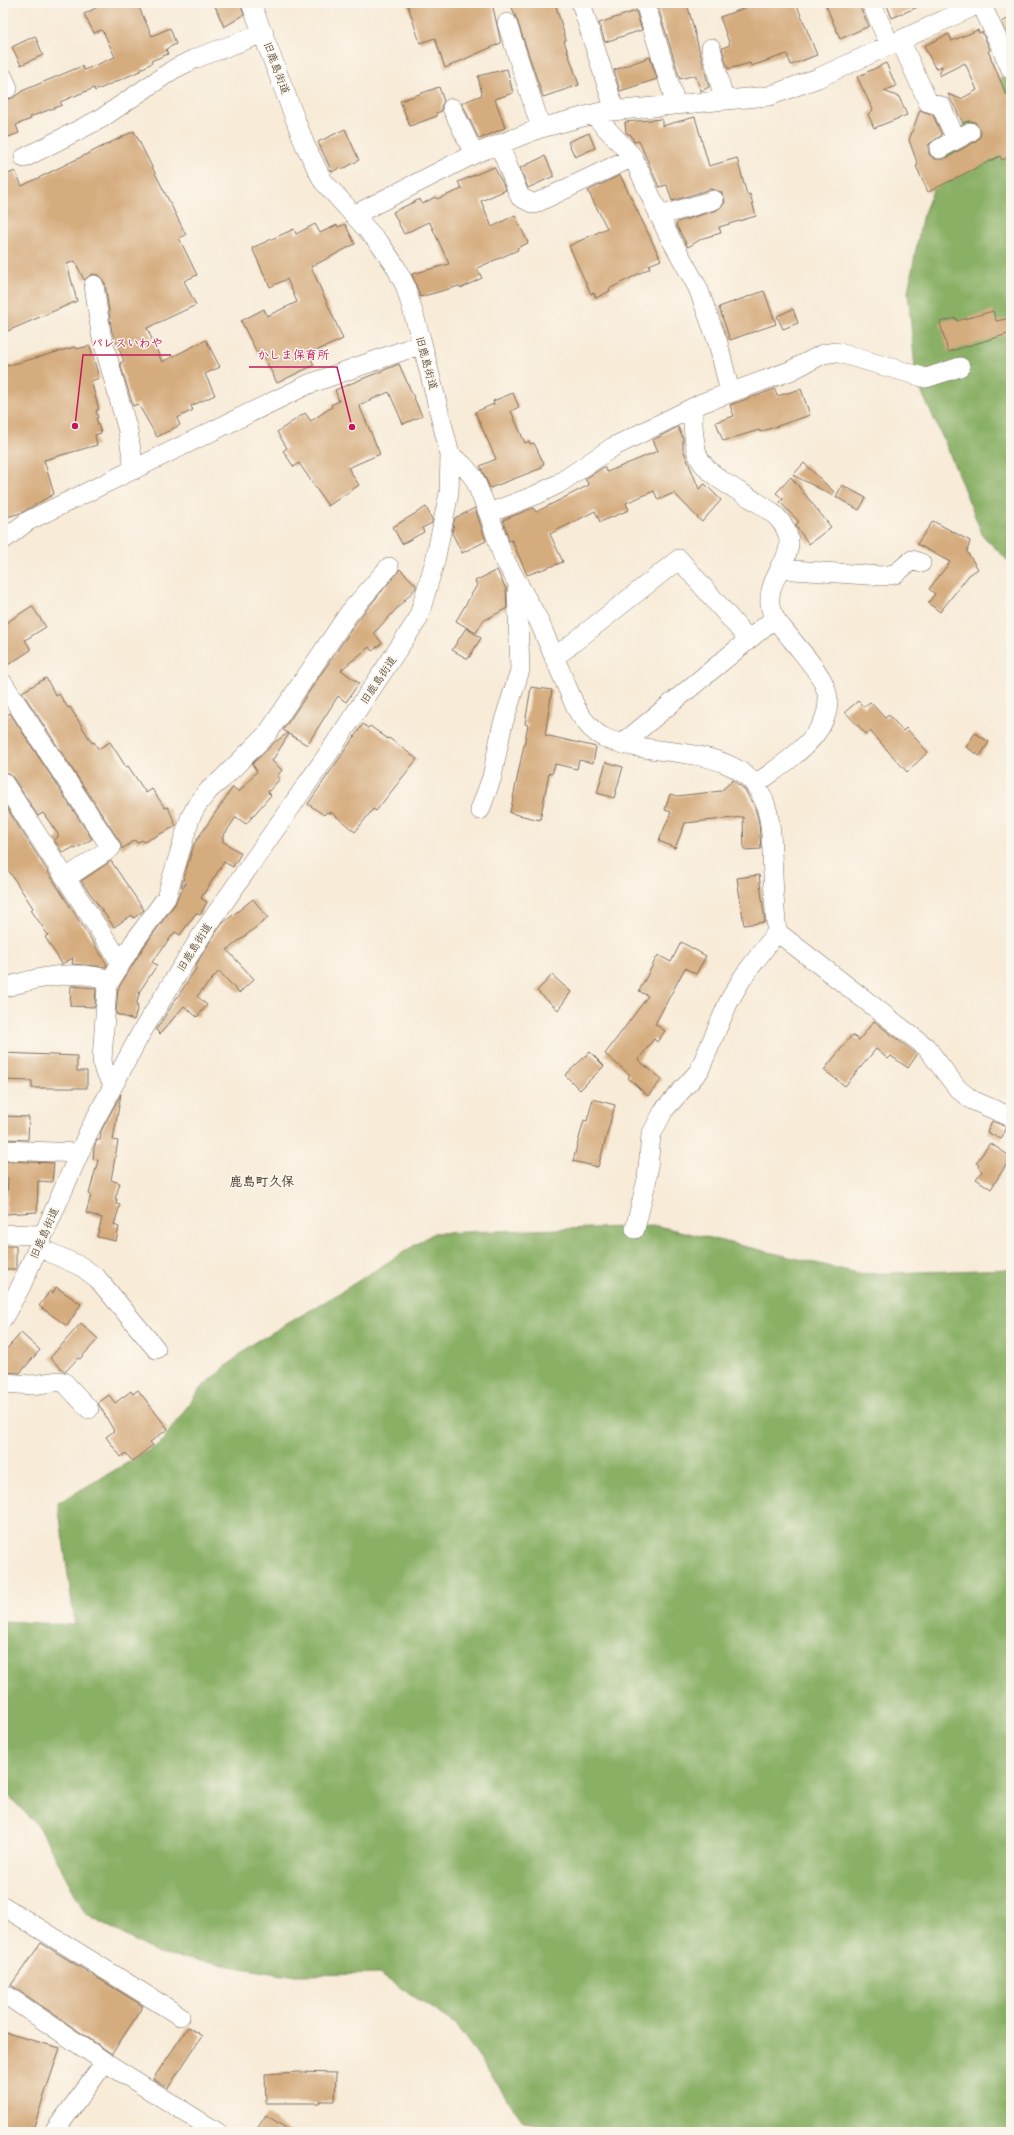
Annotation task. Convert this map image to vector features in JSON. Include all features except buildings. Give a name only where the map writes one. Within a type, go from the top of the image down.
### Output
[{"type":"street","name":"旧鹿島街道","points":[[3,1318],[21,1286],[79,1153],[141,1033],[206,928],[328,754],[418,619],[435,561],[449,493],[450,455],[422,344],[405,285],[394,264],[381,245],[323,181],[311,157],[264,33],[251,3]]},
{"type":"street","points":[[581,3],[615,111]]},
{"type":"street","points":[[645,3],[676,105]]},
{"type":"street","points":[[871,3],[895,42],[928,102],[941,106],[963,136],[939,149]]},
{"type":"street","points":[[354,215],[474,154],[541,128],[593,114],[769,96],[818,78],[981,3],[1011,69]]},
{"type":"street","points":[[507,23],[541,128]]},
{"type":"street","points":[[24,158],[102,118],[174,69],[194,59],[264,33]]},
{"type":"street","points":[[711,48],[724,100]]},
{"type":"street","points":[[452,108],[474,154]]},
{"type":"street","points":[[593,114],[633,157],[659,216],[698,288],[718,343],[730,392]]},
{"type":"street","points":[[500,144],[520,197],[534,204],[633,157]]},
{"type":"street","points":[[659,216],[714,200]]},
{"type":"street","points":[[94,285],[101,334],[128,431],[134,470]]},
{"type":"street","points":[[3,540],[28,521],[309,384],[422,344]]},
{"type":"street","points":[[489,513],[536,495],[558,484],[613,447],[692,408],[730,392],[790,371],[823,354],[836,352],[926,378],[960,367]]},
{"type":"street","points":[[692,408],[697,454],[707,468],[732,487],[775,514],[783,525],[790,543],[787,560],[780,566],[770,587],[770,603],[775,618],[816,670],[824,685],[828,705],[824,723],[815,735],[803,747],[755,785]]},
{"type":"street","points":[[450,455],[474,478],[489,513],[503,556],[538,619],[576,708],[584,722],[604,738],[623,743],[710,758],[724,763],[749,777],[760,792],[770,817],[777,932],[743,977],[729,1001],[699,1071],[664,1110],[652,1135],[647,1179],[635,1229]]},
{"type":"street","points":[[554,658],[679,559],[748,640]]},
{"type":"street","points":[[780,566],[793,570],[882,576],[895,574],[912,560],[921,563]]},
{"type":"street","points":[[114,1084],[104,1070],[102,1060],[106,992],[121,963],[166,898],[190,818],[197,805],[209,790],[267,734],[349,613],[389,567]]},
{"type":"street","points":[[480,810],[492,778],[502,727],[520,670],[517,592],[519,584]]},
{"type":"street","points":[[623,743],[775,618]]},
{"type":"street","points":[[6,695],[111,848],[66,878]]},
{"type":"street","points":[[3,782],[121,963]]},
{"type":"street","points":[[777,932],[926,1047],[958,1089],[972,1100],[1011,1117]]},
{"type":"street","points":[[3,988],[40,978],[62,975],[83,975],[111,980]]},
{"type":"street","points":[[3,1150],[79,1153]]},
{"type":"street","points":[[3,1234],[40,1241],[97,1278],[156,1349]]},
{"type":"street","points":[[3,1383],[32,1385],[59,1381],[64,1382],[89,1409]]},
{"type":"street","points":[[3,1906],[180,2016]]},
{"type":"street","points":[[3,1993],[105,2062],[217,2132]]},
{"type":"street","points":[[54,2132],[105,2062]]},
{"type":"green space","points":[[1011,71],[1011,564],[983,536],[947,447],[916,380],[908,292],[922,218],[954,137],[1005,74]]},
{"type":"green space","points":[[658,1226],[862,1274],[1011,1269],[1011,2132],[552,2132],[522,2120],[455,2023],[379,1974],[283,1975],[158,1954],[85,1913],[40,1828],[3,1790],[3,1621],[75,1625],[58,1503],[160,1444],[200,1389],[251,1345],[333,1297],[434,1233]]},
{"type":"place","name":"パレスいわや","points":[[75,426]]},
{"type":"place","name":"かしま保育所","points":[[352,427]]},
{"type":"district","name":"鹿島町久保","points":[[262,1181]]}]
